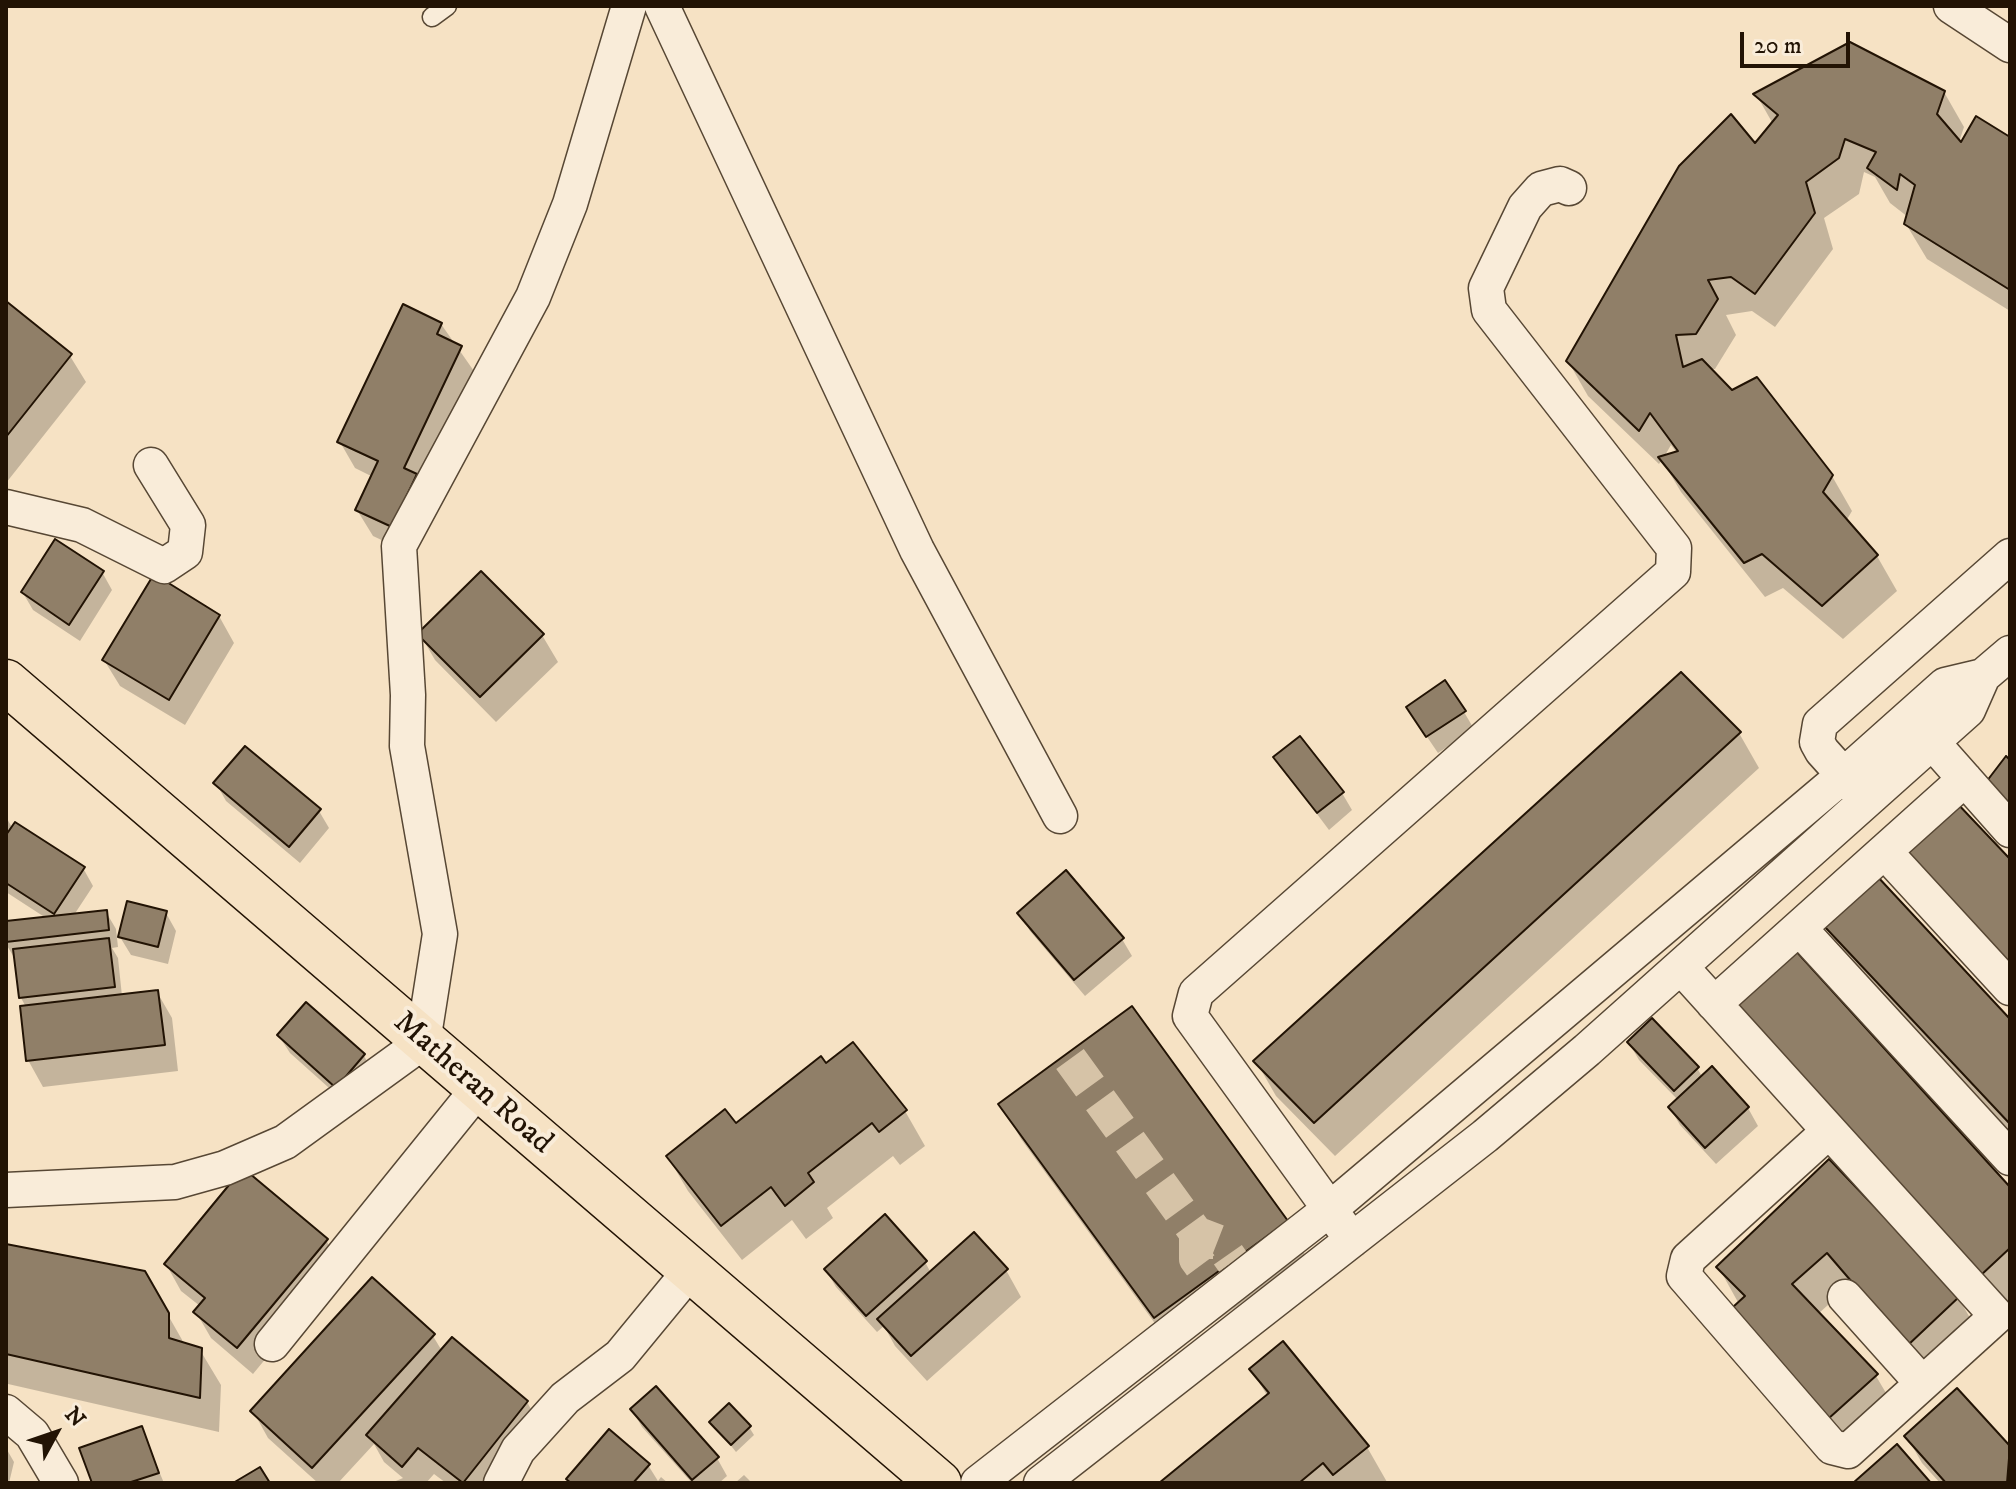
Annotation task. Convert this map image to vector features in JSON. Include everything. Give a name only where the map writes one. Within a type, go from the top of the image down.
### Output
[{"type":"main road","name":"Matheran Road","points":[[6,682],[939,1483]]},
{"type":"street","points":[[6,1190],[175,1182],[225,1168],[267,1153],[285,1142],[423,1042],[440,934],[407,746],[408,695],[399,546],[533,297],[570,204],[629,6]]},
{"type":"street","points":[[662,6],[917,550],[1060,816]]},
{"type":"street","points":[[1951,6],[2010,45]]},
{"type":"street","points":[[1352,1240],[1190,1016],[1196,993],[1673,572],[1674,548],[1489,310],[1486,288],[1525,207],[1541,189],[1560,184],[1569,188]]},
{"type":"street","points":[[6,507],[82,525],[164,566],[185,552],[188,525],[151,465]]},
{"type":"street","points":[[1868,803],[1817,742],[1820,724],[2010,556]]},
{"type":"street","points":[[1041,1483],[1485,1136],[1868,803],[1968,710],[1983,676],[2010,653]]},
{"type":"street","points":[[978,1483],[1227,1278],[1330,1209],[1844,775],[1945,685],[1983,676]]},
{"type":"street","points":[[1860,689],[1895,727],[1965,779],[2010,830]]},
{"type":"street","points":[[1714,1004],[1965,779]]},
{"type":"street","points":[[1885,852],[2010,988]]},
{"type":"street","points":[[1799,928],[2010,1158]]},
{"type":"street","points":[[1681,967],[1829,1131],[2004,1310],[1848,1451],[1832,1447],[1684,1276],[1688,1259],[1829,1131]]},
{"type":"street","points":[[272,1344],[478,1089]]},
{"type":"street","points":[[501,1483],[518,1450],[565,1398],[620,1356],[690,1271]]},
{"type":"street","points":[[1845,1297],[1922,1383]]},
{"type":"street","points":[[6,1412],[32,1434],[61,1483]]},
{"type":"building","points":[[1850,42],[1945,91],[1937,114],[1961,142],[1976,116],[2010,137],[2010,290],[1904,224],[1915,185],[1900,174],[1897,190],[1867,168],[1876,152],[1845,139],[1839,158],[1806,182],[1815,213],[1755,294],[1731,277],[1708,280],[1718,299],[1696,334],[1676,335],[1683,367],[1702,359],[1732,390],[1757,377],[1833,475],[1823,492],[1878,555],[1822,606],[1762,554],[1744,563],[1658,457],[1678,451],[1650,413],[1639,431],[1566,361],[1679,166],[1731,114],[1755,143],[1778,115],[1753,94]]},
{"type":"building","points":[[6,301],[72,354],[6,437]]},
{"type":"building","points":[[403,304],[442,323],[437,334],[462,346],[404,468],[417,474],[392,527],[355,510],[378,461],[337,442]]},
{"type":"building","points":[[55,539],[104,571],[69,625],[21,592]]},
{"type":"building","points":[[481,571],[544,634],[480,697],[417,634]]},
{"type":"building","points":[[154,574],[220,615],[169,700],[102,660]]},
{"type":"building","points":[[1681,672],[1741,732],[1314,1123],[1253,1061]]},
{"type":"building","points":[[1445,680],[1466,711],[1426,737],[1406,707]]},
{"type":"building","points":[[1300,736],[1344,792],[1317,813],[1273,757]]},
{"type":"building","points":[[245,746],[321,809],[289,847],[213,783]]},
{"type":"building","points":[[2006,756],[2010,760],[2010,813],[1980,790]]},
{"type":"building","points":[[1955,801],[2010,859],[2010,965],[1903,850]]},
{"type":"building","points":[[15,822],[85,867],[54,914],[6,883],[6,835]]},
{"type":"building","points":[[1066,870],[1124,938],[1074,980],[1017,913]]},
{"type":"building","points":[[1877,876],[2010,1019],[2010,1124],[1824,926]]},
{"type":"building","points":[[127,901],[167,911],[158,947],[118,937]]},
{"type":"building","points":[[107,910],[109,930],[6,942],[6,921]]},
{"type":"building","points":[[109,938],[115,987],[19,998],[13,949]]},
{"type":"building","points":[[1796,951],[2010,1187],[2010,1248],[1980,1276],[1735,1006]]},
{"type":"building","points":[[158,990],[165,1045],[26,1061],[20,1006]]},
{"type":"building","points":[[306,1002],[365,1054],[336,1088],[277,1035]]},
{"type":"building","points":[[1132,1006],[1288,1221],[1154,1318],[998,1104]]},
{"type":"building","points":[[1652,1018],[1699,1067],[1674,1091],[1627,1042]]},
{"type":"building","points":[[853,1042],[907,1110],[879,1132],[872,1123],[808,1173],[814,1182],[785,1206],[771,1187],[721,1226],[666,1156],[725,1109],[736,1123],[821,1056],[826,1063]]},
{"type":"building","points":[[1712,1066],[1749,1107],[1705,1148],[1668,1107]]},
{"type":"building","points":[[1829,1159],[1960,1296],[1907,1346],[1827,1253],[1792,1284],[1878,1374],[1828,1419],[1733,1307],[1745,1296],[1716,1267]]},
{"type":"building","points":[[243,1168],[328,1239],[237,1348],[193,1312],[205,1298],[164,1264]]},
{"type":"building","points":[[885,1214],[927,1261],[866,1316],[824,1269]]},
{"type":"building","points":[[974,1232],[1008,1269],[911,1356],[877,1319]]},
{"type":"building","points":[[6,1244],[145,1271],[169,1313],[169,1338],[202,1348],[200,1398],[6,1354]]},
{"type":"building","points":[[372,1277],[435,1334],[312,1468],[250,1411]]},
{"type":"building","points":[[452,1337],[528,1401],[463,1483],[418,1448],[402,1467],[366,1435]]},
{"type":"building","points":[[1283,1341],[1369,1446],[1333,1475],[1323,1463],[1299,1483],[1159,1483],[1269,1393],[1249,1369]]},
{"type":"building","points":[[656,1386],[719,1457],[692,1480],[630,1409]]},
{"type":"building","points":[[1957,1388],[2010,1446],[2007,1483],[1946,1483],[1904,1436]]},
{"type":"building","points":[[729,1403],[751,1426],[731,1445],[709,1422]]},
{"type":"building","points":[[142,1426],[159,1473],[128,1483],[92,1483],[79,1448]]},
{"type":"building","points":[[609,1429],[650,1464],[633,1483],[571,1483],[566,1479]]},
{"type":"building","points":[[1897,1444],[1931,1483],[1853,1483]]},
{"type":"building","points":[[260,1467],[270,1483],[233,1483]]},
{"type":"tunnel","points":[[1070,1059],[1196,1233],[1219,1242],[1233,1262]]},
{"type":"tunnel","points":[[1196,1233],[1196,1259],[1210,1278]]}]
